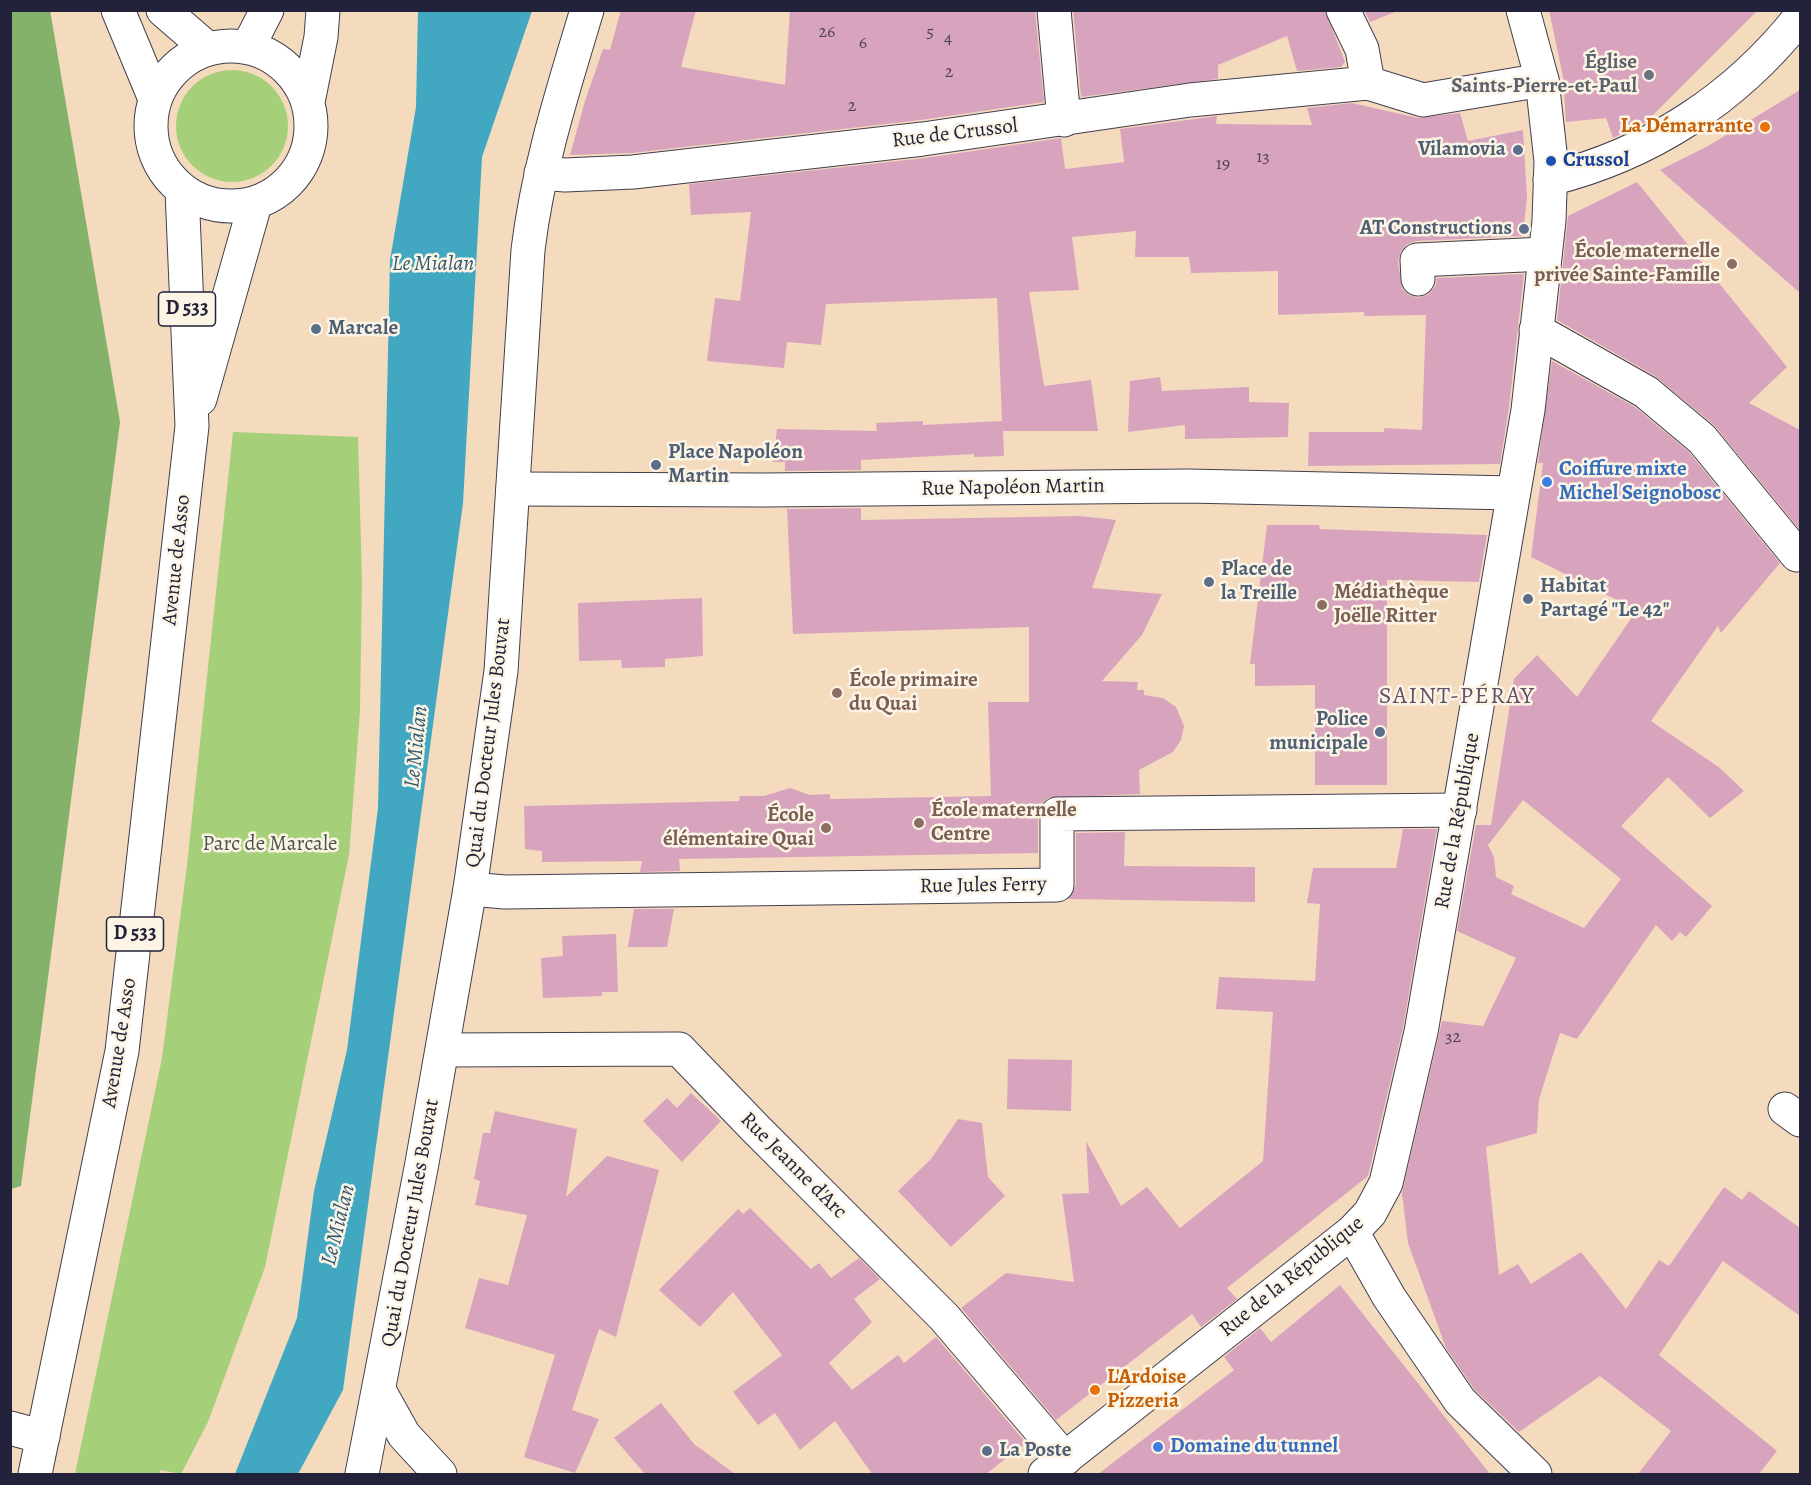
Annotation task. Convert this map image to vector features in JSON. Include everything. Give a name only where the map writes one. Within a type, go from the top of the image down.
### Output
[{"type":"street","points":[[118,10],[155,99]]},
{"type":"street","points":[[163,10],[208,49]]},
{"type":"street","points":[[248,47],[267,10]]},
{"type":"street","points":[[308,102],[321,37],[323,10]]},
{"type":"street","name":"Quai du Docteur Jules Bouvat","points":[[362,1474],[380,1392],[471,889],[501,671],[528,250],[552,123],[587,10]]},
{"type":"street","points":[[1054,10],[1064,120]]},
{"type":"street","points":[[1343,10],[1362,49],[1368,83],[1423,100],[1542,80]]},
{"type":"street","name":"Rue de la République","points":[[1055,1467],[1352,1232],[1370,1213],[1386,1183],[1421,1032],[1528,410],[1545,254],[1550,179],[1542,80],[1523,10]]},
{"type":"street","points":[[1550,179],[1571,174],[1645,145],[1690,121],[1730,90],[1799,23]]},
{"type":"street","points":[[248,47],[275,58],[295,77],[308,102],[312,124],[306,158],[292,180],[255,204],[221,207],[182,191],[156,159],[150,128],[155,99],[177,68],[208,49],[248,47]]},
{"type":"street","name":"Rue de Crussol","points":[[541,173],[565,175],[633,172],[923,139],[1190,100],[1368,83]]},
{"type":"street","name":"Avenue de Asso","points":[[35,1474],[122,1052],[192,426],[182,191]]},
{"type":"street","name":"Avenue de Asso","points":[[192,426],[255,204]]},
{"type":"street","points":[[1418,279],[1416,260],[1545,254]]},
{"type":"street","points":[[1536,330],[1646,392],[1702,439],[1797,555]]},
{"type":"street","name":"Rue Napoléon Martin","points":[[513,489],[764,490],[1188,486],[1512,493]]},
{"type":"street","name":"Rue Jules Ferry","points":[[471,889],[505,892],[1057,885],[1057,814],[1460,810]]},
{"type":"street","name":"Rue Jeanne d'Arc","points":[[442,1050],[679,1049],[754,1128],[944,1317],[1055,1467]]},
{"type":"street","points":[[1352,1232],[1389,1297],[1460,1401],[1534,1474]]},
{"type":"street","points":[[380,1392],[404,1435],[440,1474]]},
{"type":"street","points":[[10,1428],[44,1437]]},
{"type":"green space","points":[[50,10],[120,422],[21,1186],[11,1189],[10,11]]},
{"type":"green space","points":[[232,70],[253,75],[271,87],[283,105],[288,126],[283,147],[271,165],[253,177],[232,182],[211,177],[193,165],[181,147],[176,126],[181,105],[193,87],[211,75]]},
{"type":"green space","name":"Parc de Marcale","points":[[233,432],[358,437],[362,581],[360,711],[349,855],[265,1267],[208,1422],[181,1474],[160,1470],[160,1474],[75,1474],[162,1058],[187,865]]},
{"type":"water","name":"Le Mialan","points":[[418,11],[532,11],[482,157],[463,503],[343,1390],[298,1474],[235,1474],[297,1318],[314,1191],[347,1050],[378,808],[390,260],[416,107]]},
{"type":"building","points":[[621,10],[696,10],[681,67],[785,85],[790,10],[1035,10],[1044,102],[921,120],[632,153],[570,155],[603,49],[610,50]]},
{"type":"building","points":[[1073,10],[1325,10],[1345,62],[1341,67],[1297,71],[1287,36],[1218,65],[1218,79],[1081,97]]},
{"type":"building","points":[[1364,10],[1395,10],[1395,12],[1370,22]]},
{"type":"building","name":"Église Saints-Pierre-et-Paul","points":[[1549,10],[1758,10],[1646,122],[1613,138],[1606,118],[1566,122],[1563,77]]},
{"type":"building","points":[[1800,90],[1800,293],[1660,170],[1708,146]]},
{"type":"building","points":[[1352,103],[1418,118],[1460,113],[1468,141],[1523,130],[1527,197],[1523,236],[1416,241],[1407,244],[1401,251],[1398,261],[1402,289],[1418,298],[1429,294],[1435,287],[1437,278],[1524,274],[1500,464],[1308,466],[1309,432],[1384,432],[1384,428],[1422,430],[1426,315],[1364,316],[1364,312],[1278,315],[1278,271],[1191,273],[1189,257],[1135,257],[1136,231],[1072,237],[1079,290],[1029,292],[1044,386],[1091,380],[1098,431],[1003,431],[1004,456],[974,457],[974,454],[861,460],[861,470],[785,471],[785,462],[773,462],[777,429],[877,431],[876,423],[923,421],[923,425],[1002,421],[997,298],[826,304],[821,345],[787,342],[784,368],[707,361],[715,298],[740,301],[751,212],[691,215],[689,184],[925,158],[1061,138],[1065,169],[1124,162],[1120,129],[1217,116],[1216,124],[1312,125],[1307,108]]},
{"type":"building","points":[[1637,182],[1787,367],[1749,403],[1800,430],[1800,530],[1714,425],[1655,376],[1557,320],[1568,216]]},
{"type":"building","points":[[1552,361],[1635,407],[1689,452],[1780,563],[1721,633],[1718,626],[1651,721],[1720,768],[1744,791],[1710,818],[1668,777],[1621,826],[1712,906],[1686,937],[1680,932],[1672,941],[1656,925],[1577,1039],[1560,1033],[1539,1099],[1537,1133],[1486,1147],[1499,1275],[1518,1264],[1531,1284],[1581,1252],[1626,1309],[1659,1260],[1669,1266],[1724,1187],[1742,1200],[1749,1191],[1800,1228],[1800,1316],[1723,1261],[1659,1355],[1777,1451],[1759,1474],[1638,1474],[1671,1431],[1600,1376],[1519,1432],[1474,1389],[1446,1348],[1408,1243],[1402,1193],[1442,1021],[1483,1026],[1516,958],[1457,931],[1476,825],[1491,825],[1514,679],[1537,655],[1577,697],[1637,610],[1531,557],[1543,463],[1538,463]],"holes":[[[1523,800],[1621,879],[1584,928],[1511,894],[1514,886],[1496,877],[1494,857],[1488,845]]]},
{"type":"building","points":[[1160,377],[1162,391],[1249,387],[1249,402],[1289,403],[1288,437],[1185,439],[1185,425],[1128,432],[1130,381]]},
{"type":"building","points":[[861,508],[861,520],[1080,516],[1116,520],[1092,588],[1162,594],[1142,635],[1102,681],[1138,682],[1137,690],[1144,690],[1144,695],[1163,698],[1176,707],[1184,726],[1181,740],[1173,752],[1139,770],[1140,794],[1048,798],[1041,804],[1038,813],[1038,853],[679,859],[680,871],[640,872],[642,861],[542,862],[542,851],[525,849],[524,806],[739,801],[740,796],[764,796],[790,788],[810,795],[830,794],[830,799],[991,796],[988,702],[1029,702],[1029,627],[793,634],[787,509]]},
{"type":"building","name":"Médiathèque Joëlle Ritter","points":[[1267,525],[1319,525],[1320,529],[1487,535],[1479,582],[1387,580],[1387,785],[1315,785],[1315,685],[1255,686],[1255,664],[1250,664]]},
{"type":"building","points":[[702,598],[703,656],[665,659],[665,667],[622,668],[621,660],[579,661],[578,603]]},
{"type":"building","points":[[1403,829],[1437,829],[1403,1028],[1368,1176],[1227,1288],[1237,1299],[1201,1327],[1192,1314],[1056,1420],[961,1308],[1006,1273],[1074,1282],[1062,1194],[1089,1193],[1086,1141],[1121,1206],[1147,1187],[1180,1228],[1263,1161],[1273,1012],[1216,1009],[1219,977],[1315,981],[1320,904],[1307,903],[1313,868],[1396,868]]},
{"type":"building","points":[[1125,832],[1124,866],[1255,867],[1255,902],[1068,899],[1076,885],[1076,833]]},
{"type":"building","points":[[634,909],[674,909],[667,947],[628,947]]},
{"type":"building","points":[[616,934],[618,992],[602,992],[602,996],[543,998],[541,958],[563,956],[562,936]]},
{"type":"building","points":[[1008,1059],[1072,1060],[1071,1111],[1007,1109]]},
{"type":"building","points":[[691,1093],[721,1121],[682,1162],[643,1121],[667,1098],[677,1108]]},
{"type":"building","points":[[495,1111],[577,1129],[566,1197],[607,1156],[659,1170],[616,1337],[599,1329],[572,1410],[599,1419],[575,1473],[524,1457],[555,1355],[465,1328],[479,1278],[508,1285],[527,1215],[475,1205],[480,1181],[474,1179],[483,1133],[490,1133]]},
{"type":"building","points":[[958,1119],[982,1123],[988,1177],[1005,1196],[951,1247],[898,1191],[931,1159]]},
{"type":"building","points":[[750,1208],[811,1269],[819,1263],[831,1278],[859,1258],[880,1279],[854,1299],[872,1322],[829,1363],[852,1390],[898,1355],[904,1363],[936,1337],[1026,1443],[986,1474],[872,1474],[835,1421],[800,1450],[775,1413],[758,1425],[733,1392],[782,1355],[733,1292],[700,1327],[659,1290],[738,1209],[743,1214]]},
{"type":"building","points":[[1340,1285],[1490,1474],[1098,1474],[1234,1370],[1224,1357],[1260,1328],[1271,1342]]},
{"type":"building","points":[[661,1403],[694,1444],[735,1474],[645,1474],[614,1438]]},
{"type":"place","name":"Église Saints-Pierre-et-Paul","points":[[1649,75]]},
{"type":"place","name":"La Démarrante","points":[[1765,127]]},
{"type":"place","name":"Vilamovia","points":[[1518,150]]},
{"type":"place","name":"Crussol","points":[[1551,161]]},
{"type":"place","name":"AT Constructions","points":[[1524,229]]},
{"type":"place","name":"École maternelle privée Sainte-Famille","points":[[1732,264]]},
{"type":"place","name":"Marcale","points":[[316,329]]},
{"type":"place","name":"Place Napoléon Martin","points":[[656,465]]},
{"type":"place","name":"Coiffure mixte Michel Seignobosc","points":[[1547,482]]},
{"type":"place","name":"Place de la Treille","points":[[1209,582]]},
{"type":"place","name":"Habitat Partagé \"Le 42\"","points":[[1528,599]]},
{"type":"place","name":"Médiathèque Joëlle Ritter","points":[[1322,605]]},
{"type":"place","name":"École primaire du Quai","points":[[837,693]]},
{"type":"place","name":"Police municipale","points":[[1380,732]]},
{"type":"place","name":"École maternelle Centre","points":[[919,823]]},
{"type":"place","name":"École élémentaire Quai","points":[[826,828]]},
{"type":"place","name":"L'Ardoise Pizzeria","points":[[1095,1390]]},
{"type":"place","name":"Domaine du tunnel","points":[[1158,1447]]},
{"type":"place","name":"La Poste","points":[[987,1451]]},
{"type":"district","name":"SAINT-PÉRAY","points":[[1457,697]]}]
